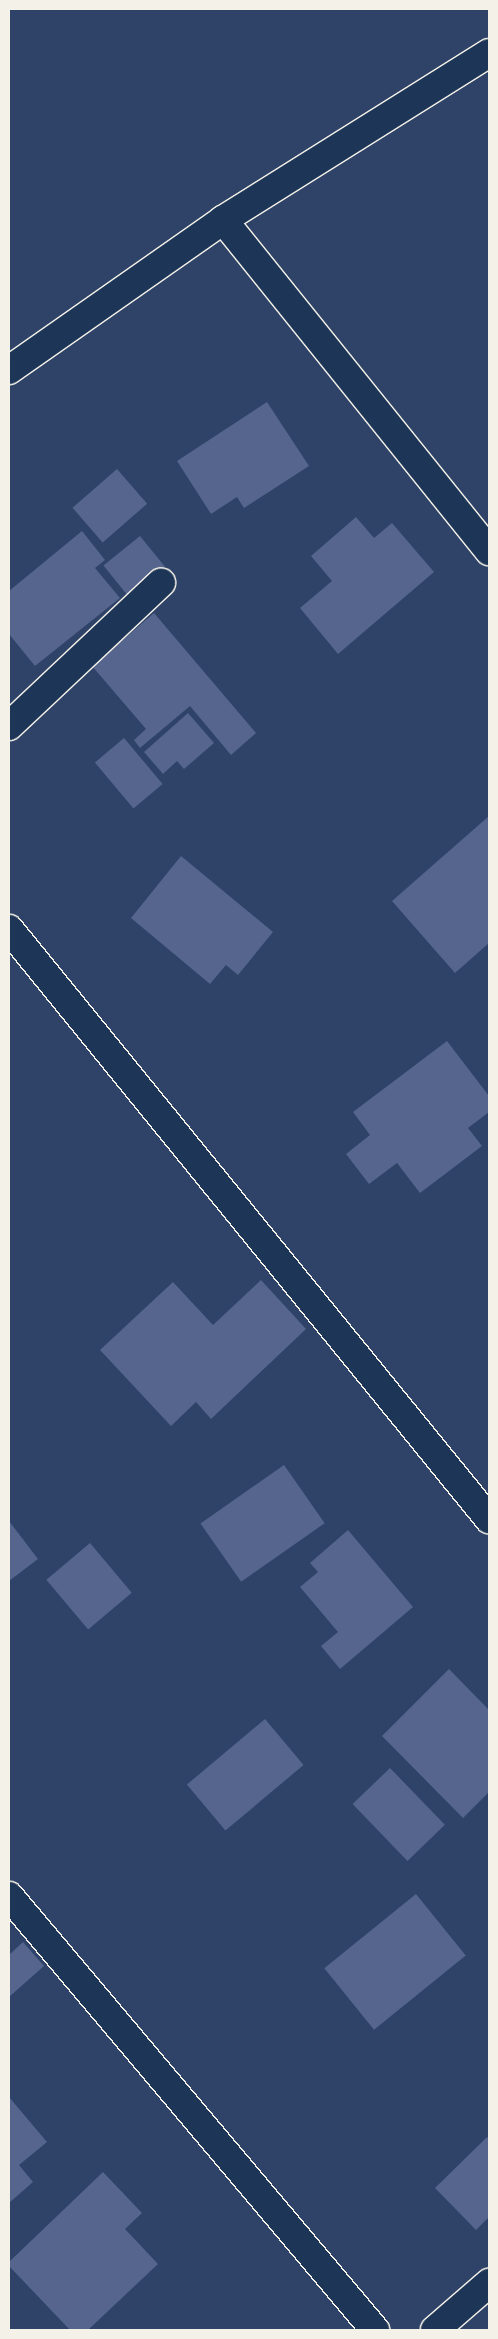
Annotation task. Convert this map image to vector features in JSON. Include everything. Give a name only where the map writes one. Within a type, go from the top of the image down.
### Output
[{"type":"street","points":[[9,370],[223,220],[489,54]]},
{"type":"street","points":[[223,220],[489,551]]},
{"type":"street","points":[[9,726],[161,582]]},
{"type":"street","points":[[9,929],[489,1519]]},
{"type":"street","points":[[9,1896],[375,2330]]},
{"type":"street","points":[[435,2330],[489,2283]]},
{"type":"building","points":[[267,402],[309,466],[244,508],[237,497],[211,514],[177,461]]},
{"type":"building","points":[[117,469],[147,504],[103,542],[72,508]]},
{"type":"building","points":[[356,517],[374,538],[392,523],[434,572],[338,654],[300,608],[332,581],[311,556]]},
{"type":"building","points":[[82,531],[105,560],[95,568],[120,598],[35,666],[9,634],[9,591]]},
{"type":"building","points":[[140,536],[165,567],[129,597],[103,566]]},
{"type":"building","points":[[154,613],[256,733],[231,755],[190,706],[140,748],[134,740],[146,729],[92,666]]},
{"type":"building","points":[[188,713],[214,743],[184,769],[177,761],[163,774],[144,752]]},
{"type":"building","points":[[124,738],[163,784],[133,808],[95,762]]},
{"type":"building","points":[[489,816],[489,943],[455,973],[392,901]]},
{"type":"building","points":[[181,856],[273,932],[238,975],[226,965],[210,984],[131,918]]},
{"type":"building","points":[[447,1041],[489,1096],[489,1112],[468,1128],[482,1146],[420,1193],[397,1163],[369,1184],[346,1154],[370,1135],[353,1112]]},
{"type":"building","points":[[261,1280],[306,1329],[211,1419],[196,1402],[171,1426],[100,1350],[173,1282],[213,1325]]},
{"type":"building","points":[[284,1465],[325,1523],[241,1582],[200,1524]]},
{"type":"building","points":[[9,1521],[38,1559],[9,1581]]},
{"type":"building","points":[[348,1530],[413,1607],[340,1669],[321,1646],[338,1632],[300,1587],[318,1572],[310,1563]]},
{"type":"building","points":[[90,1543],[132,1593],[88,1629],[46,1580]]},
{"type":"building","points":[[449,1669],[489,1710],[489,1792],[463,1818],[382,1736]]},
{"type":"building","points":[[265,1719],[304,1765],[225,1831],[187,1785]]},
{"type":"building","points":[[390,1768],[445,1825],[407,1861],[353,1804]]},
{"type":"building","points":[[416,1894],[466,1955],[374,2030],[324,1968]]},
{"type":"building","points":[[23,1942],[44,1966],[9,1997],[9,1955]]},
{"type":"building","points":[[9,2097],[47,2142],[19,2165],[33,2182],[9,2203]]},
{"type":"building","points":[[487,2137],[489,2139],[489,2217],[476,2230],[435,2188]]},
{"type":"building","points":[[103,2172],[142,2213],[125,2229],[158,2264],[88,2330],[70,2330],[9,2266],[9,2262]]}]
